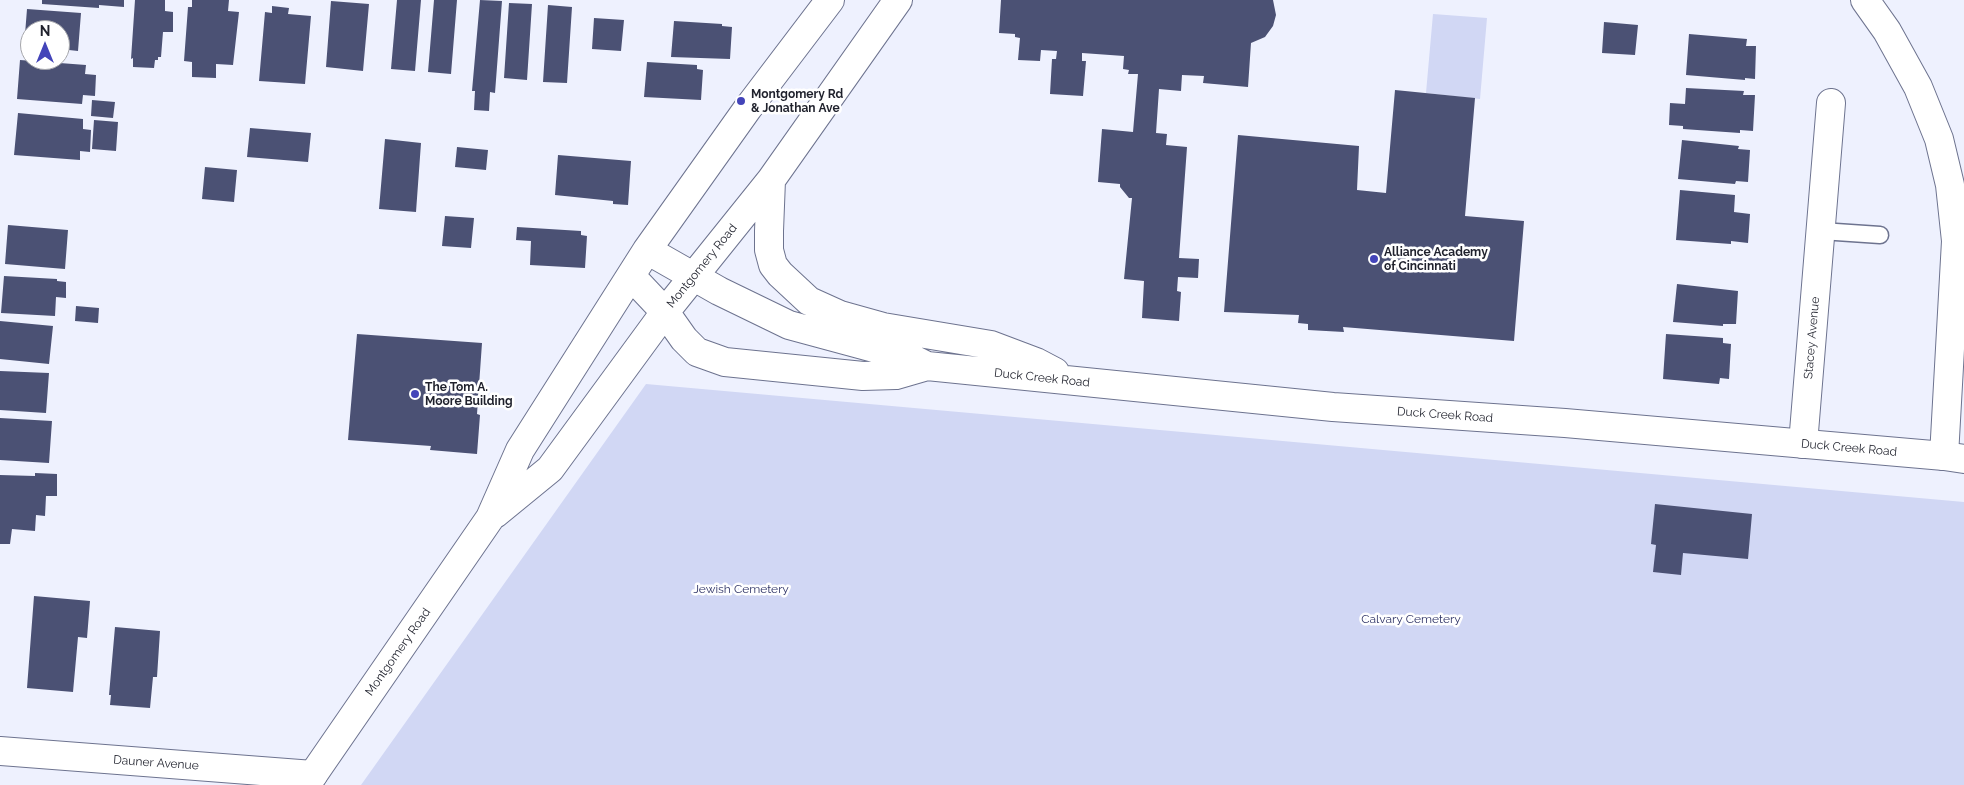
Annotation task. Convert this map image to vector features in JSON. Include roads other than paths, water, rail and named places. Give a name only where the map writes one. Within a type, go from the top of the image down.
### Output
[{"type":"main road","name":"Montgomery Road","points":[[309,780],[490,518],[520,450],[647,250],[748,108],[830,0]]},
{"type":"main road","name":"Montgomery Road","points":[[490,518],[550,469],[665,312],[772,180],[898,0]]},
{"type":"main road","points":[[1865,0],[1887,31],[1918,87],[1939,140],[1950,185],[1956,241],[1954,457]]},
{"type":"main road","name":"Stacey Avenue","points":[[1803,444],[1831,103]]},
{"type":"main road","points":[[772,180],[769,231],[770,250],[774,265],[780,274],[809,301],[840,315],[883,327],[991,345],[1036,362],[1072,380]]},
{"type":"main road","name":"Duck Creek Road","points":[[647,250],[789,325],[911,358],[927,366],[1333,407],[1532,420],[1954,457]]},
{"type":"main road","name":"Duck Creek Road","points":[[631,276],[665,312],[684,339],[697,352],[725,362],[863,376],[896,375],[927,366]]},
{"type":"main road","name":"Dauner Avenue","points":[[0,751],[309,780]]},
{"type":"lane","points":[[1821,231],[1880,236]]},
{"type":"place","name":"Montgomery Rd & Jonathan Ave","points":[[741,101]]},
{"type":"place","name":"Alliance Academy of Cincinnati","points":[[1374,259]]},
{"type":"place","name":"The Tom A. Moore Building","points":[[415,394]]},
{"type":"park label","name":"Jewish Cemetery","points":[[741,589]]},
{"type":"park label","name":"Calvary Cemetery","points":[[1411,619]]}]
